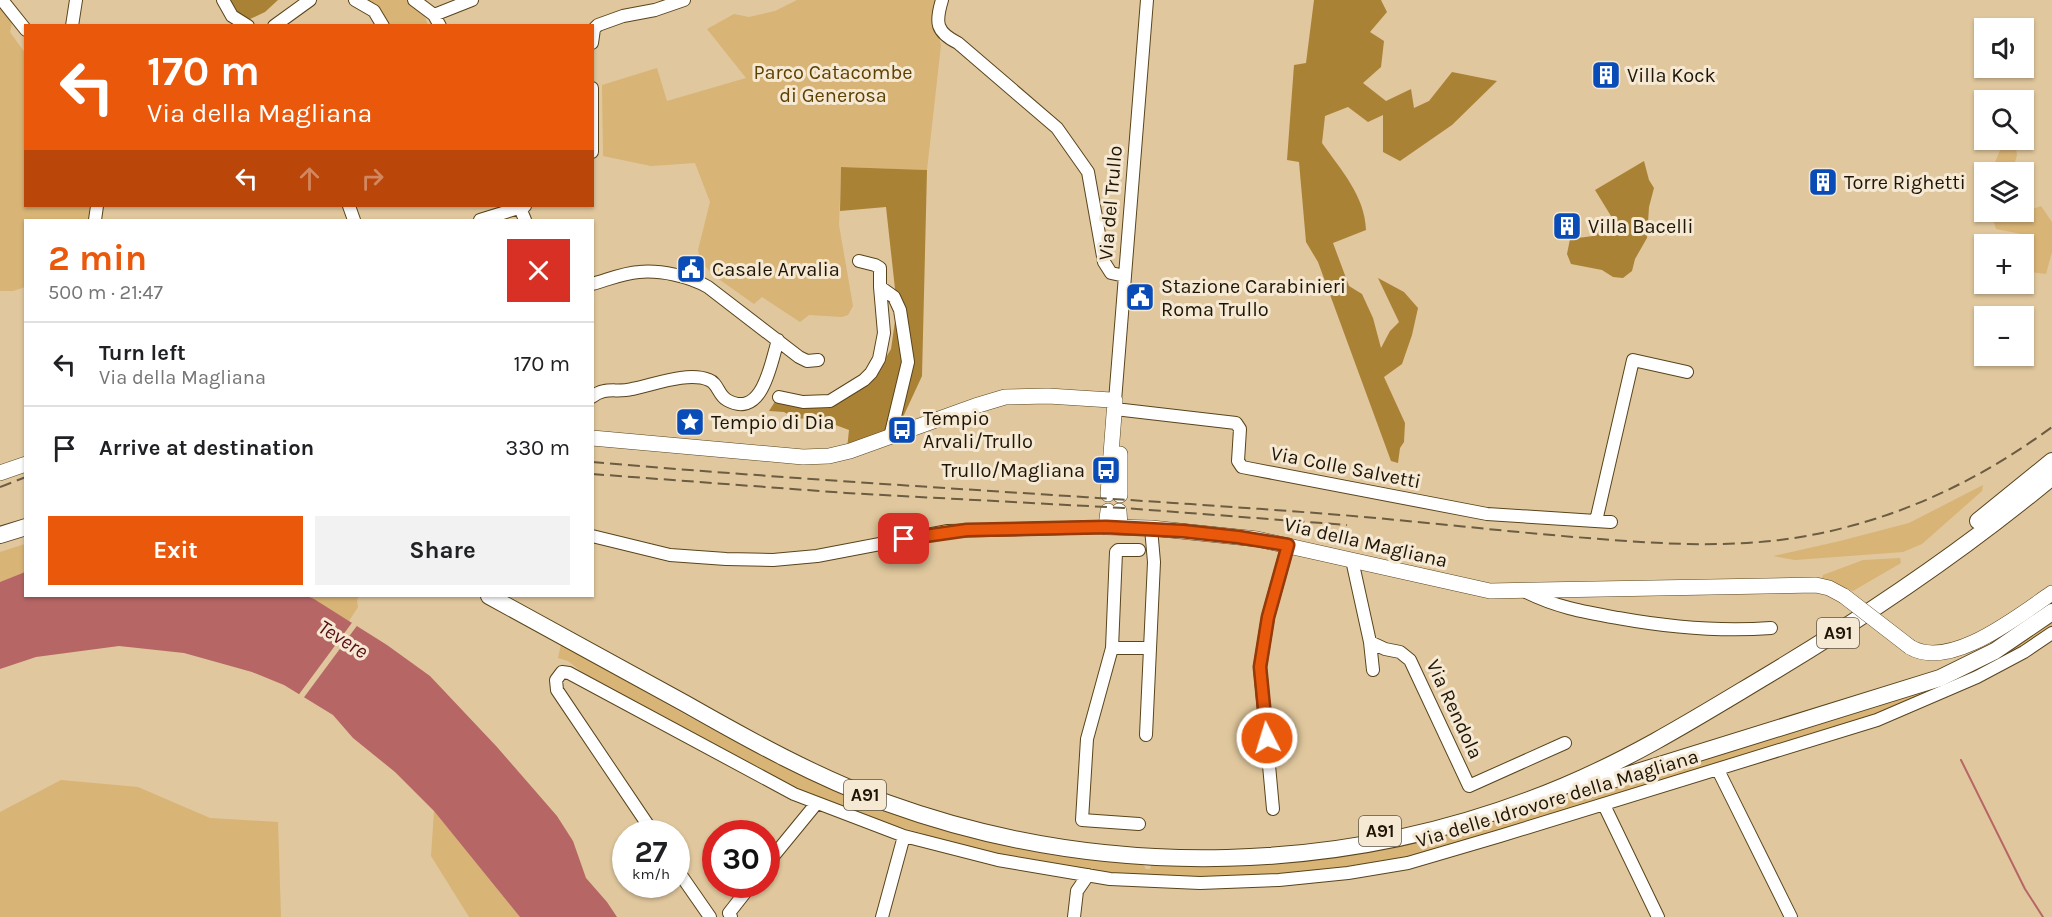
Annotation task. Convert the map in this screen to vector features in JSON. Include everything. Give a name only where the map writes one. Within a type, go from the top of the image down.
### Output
[{"type":"highway","name":"A91","points":[[513,597],[805,757],[874,786],[934,807],[1024,830],[1125,844],[1218,848],[1295,843],[1364,834],[1457,813],[1545,782],[1606,755],[1668,722],[1878,593],[1954,540],[2052,461]]},
{"type":"highway","name":"A91","points":[[491,597],[762,747],[813,773],[902,808],[989,833],[1106,853],[1217,859],[1284,855],[1365,845],[1411,836],[1482,816],[1581,779],[1639,751],[1855,622],[1914,583],[2052,477]]},
{"type":"highway","points":[[0,524],[24,517]]},
{"type":"highway","points":[[0,535],[24,528]]},
{"type":"highway","points":[[1482,816],[1577,791],[1940,678],[1995,651],[2052,612]]},
{"type":"main road","points":[[594,438],[802,457],[839,455],[1005,398],[1048,396],[1115,405]]},
{"type":"main road","name":"Via del Trullo","points":[[1114,494],[1115,405]]},
{"type":"main road","points":[[0,473],[24,465]]},
{"type":"main road","points":[[1113,511],[1113,527]]},
{"type":"main road","name":"Via della Magliana","points":[[1113,527],[1151,528],[1288,545],[1484,590],[1816,585],[1829,588],[1844,596],[1910,647],[1921,653],[1935,654],[1959,649],[2052,593]]},
{"type":"street","points":[[2,0],[24,28]]},
{"type":"street","points":[[72,24],[76,0]]},
{"type":"street","points":[[223,0],[232,16],[245,24]]},
{"type":"street","points":[[277,24],[310,0]]},
{"type":"street","points":[[355,0],[374,11],[382,24]]},
{"type":"street","points":[[414,0],[437,20],[472,0]]},
{"type":"street","points":[[594,29],[597,25],[623,16],[655,10],[684,0]]},
{"type":"street","points":[[942,0],[938,22],[944,35],[958,43],[1055,126],[1088,172],[1104,262],[1112,273],[1125,276]]},
{"type":"street","name":"Via del Trullo","points":[[1115,405],[1147,0]]},
{"type":"street","points":[[483,219],[517,207]]},
{"type":"street","points":[[779,398],[803,402],[830,401],[864,380],[871,373],[879,358],[884,333],[880,268],[859,261]]},
{"type":"street","points":[[594,284],[641,272],[690,279],[708,287],[803,360],[810,362],[818,360]]},
{"type":"street","points":[[880,287],[894,297],[900,310],[908,362],[890,437]]},
{"type":"street","points":[[594,396],[606,389],[627,390],[663,380],[692,378],[712,381],[725,399],[745,403],[754,399],[767,381],[778,340]]},
{"type":"street","points":[[1596,521],[1633,360],[1687,372]]},
{"type":"street","name":"Via Colle Salvetti","points":[[1115,405],[1236,423],[1240,429],[1238,461],[1242,467],[1487,514],[1611,522]]},
{"type":"street","name":"Via della Magliana","points":[[594,536],[670,555],[765,560],[817,556],[948,531],[1113,527]]},
{"type":"street","points":[[1146,735],[1154,562],[1151,528]]},
{"type":"street","points":[[1274,809],[1260,667],[1268,617],[1288,545]]},
{"type":"street","points":[[1139,550],[1118,550],[1116,552],[1112,648],[1087,739],[1082,820],[1139,824]]},
{"type":"street","points":[[1352,560],[1370,642],[1373,670]]},
{"type":"street","name":"Via della Magliana","points":[[1523,590],[1545,602],[1563,607],[1653,624],[1742,630],[1771,628]]},
{"type":"street","name":"Via delle Idrovore della Magliana","points":[[645,820],[557,690],[555,680],[562,672],[569,673],[727,760],[816,804],[903,836],[998,860],[1088,875],[1126,880],[1200,883],[1279,880],[1348,873],[1423,859],[1868,723],[1916,705],[1982,674],[2024,652],[2052,633]]},
{"type":"street","name":"Via Rendola","points":[[1370,642],[1385,649],[1400,652],[1410,660],[1469,786],[1564,743]]},
{"type":"street","points":[[1112,648],[1149,648]]},
{"type":"street","points":[[1718,770],[1791,917]]},
{"type":"street","points":[[780,848],[816,804]]},
{"type":"street","points":[[1604,805],[1658,917]]},
{"type":"street","points":[[882,917],[903,836]]},
{"type":"street","points":[[1074,917],[1077,891],[1088,875]]},
{"type":"street","points":[[690,888],[710,917]]},
{"type":"street","points":[[731,917],[729,913],[741,898]]},
{"type":"green space","points":[[366,0],[410,0],[424,15],[428,24],[387,24]]},
{"type":"green space","name":"Parco Catacombe di Generosa","points":[[797,0],[936,0],[937,30],[941,45],[927,170],[841,167],[839,225],[853,306],[848,315],[842,317],[809,315],[800,322],[762,297],[754,304],[713,275],[700,260],[698,250],[710,202],[695,163],[651,166],[603,156],[602,85],[657,68],[667,101],[746,78],[707,29],[734,14],[749,17],[775,11]]},
{"type":"green space","points":[[0,9],[12,23],[10,32],[24,52],[24,207],[89,207],[89,219],[24,219],[24,287],[13,291],[0,291]]},
{"type":"green space","points":[[2000,150],[2016,150],[2015,162],[1995,162]]},
{"type":"green space","points":[[2041,206],[2052,222],[2052,252],[2046,274],[2034,273],[2034,234],[1996,229],[1994,222],[2034,222],[2034,208]]},
{"type":"green space","points":[[1983,485],[1982,491],[1922,544],[1903,552],[1795,560],[1773,556],[1909,523]]},
{"type":"green space","points":[[24,544],[24,572],[0,582],[0,552]]},
{"type":"green space","points":[[1900,558],[1901,563],[1853,591],[1821,580],[1823,575],[1863,560]]},
{"type":"green space","points":[[309,597],[358,597],[358,607],[349,621]]},
{"type":"green space","points":[[2052,617],[2052,628],[2001,661],[1866,720],[1432,852],[1382,864],[1248,878],[1139,877],[1013,858],[960,845],[858,814],[780,780],[685,730],[582,672],[568,661],[558,658],[561,644],[746,748],[793,772],[891,813],[966,835],[1143,864],[1146,869],[1150,869],[1151,865],[1236,865],[1320,859],[1395,847],[1474,827],[1889,698]]},
{"type":"green space","points":[[61,780],[138,787],[210,818],[278,822],[281,917],[0,917],[0,812]]},
{"type":"green space","points":[[434,811],[520,917],[469,917],[431,856]]},
{"type":"shaded area","points":[[230,0],[278,0],[265,12],[250,19],[238,12]]},
{"type":"shaded area","points":[[1314,0],[1381,0],[1387,12],[1370,32],[1384,41],[1381,67],[1363,83],[1386,101],[1411,89],[1414,108],[1429,101],[1452,72],[1497,81],[1452,125],[1400,161],[1383,152],[1383,115],[1368,122],[1348,107],[1325,116],[1322,143],[1357,195],[1365,218],[1366,230],[1333,243],[1349,286],[1362,294],[1373,318],[1381,348],[1390,331],[1399,322],[1378,278],[1404,292],[1418,308],[1402,364],[1384,377],[1405,423],[1404,442],[1400,448],[1398,463],[1391,461],[1318,262],[1306,242],[1299,162],[1287,160],[1294,65],[1306,63]]},
{"type":"shaded area","points":[[1644,161],[1649,180],[1654,188],[1649,207],[1647,238],[1635,259],[1632,271],[1623,278],[1613,277],[1602,270],[1571,264],[1567,254],[1570,239],[1593,236],[1611,216],[1595,190]]},
{"type":"shaded area","points":[[841,167],[927,170],[922,376],[897,430],[847,449],[849,430],[822,420],[794,418],[784,412],[769,411],[776,400],[830,405],[853,394],[876,374],[891,349],[897,307],[886,207],[840,211]]},
{"type":"water","name":"Tevere","points":[[24,572],[24,597],[309,597],[314,599],[387,645],[430,676],[497,747],[557,816],[573,841],[586,878],[617,917],[520,917],[434,811],[395,772],[353,738],[333,715],[284,685],[252,672],[184,653],[119,646],[36,657],[0,669],[0,582]]},
{"type":"pier","points":[[354,620],[359,623],[302,700],[297,697]]},
{"type":"waterway","points":[[1961,760],[2025,889],[2043,917]]},
{"type":"railway","points":[[594,462],[1316,513],[1624,541],[1721,544],[1794,538],[1864,522],[1897,511],[1961,483],[2022,448],[2052,427]]},
{"type":"railway","points":[[594,474],[846,493],[1124,508],[1347,525]]},
{"type":"railway","points":[[0,487],[24,478]]},
{"type":"place","name":"Villa Kock","points":[[1606,75]]},
{"type":"place","name":"Torre Righetti","points":[[1823,182]]},
{"type":"place","name":"Villa Bacelli","points":[[1567,226]]},
{"type":"place","name":"Casale Arvalia","points":[[691,269]]},
{"type":"place","name":"Stazione Carabinieri Roma Trullo","points":[[1140,297]]},
{"type":"place","name":"Tempio di Dia","points":[[690,422]]},
{"type":"place","name":"Tempio Arvali/Trullo","points":[[902,430]]},
{"type":"place","name":"Trullo/Magliana","points":[[1106,470]]},
{"type":"route","points":[[904,539],[948,531],[1106,527],[1183,531],[1288,545],[1268,617],[1260,667],[1267,738]]}]
